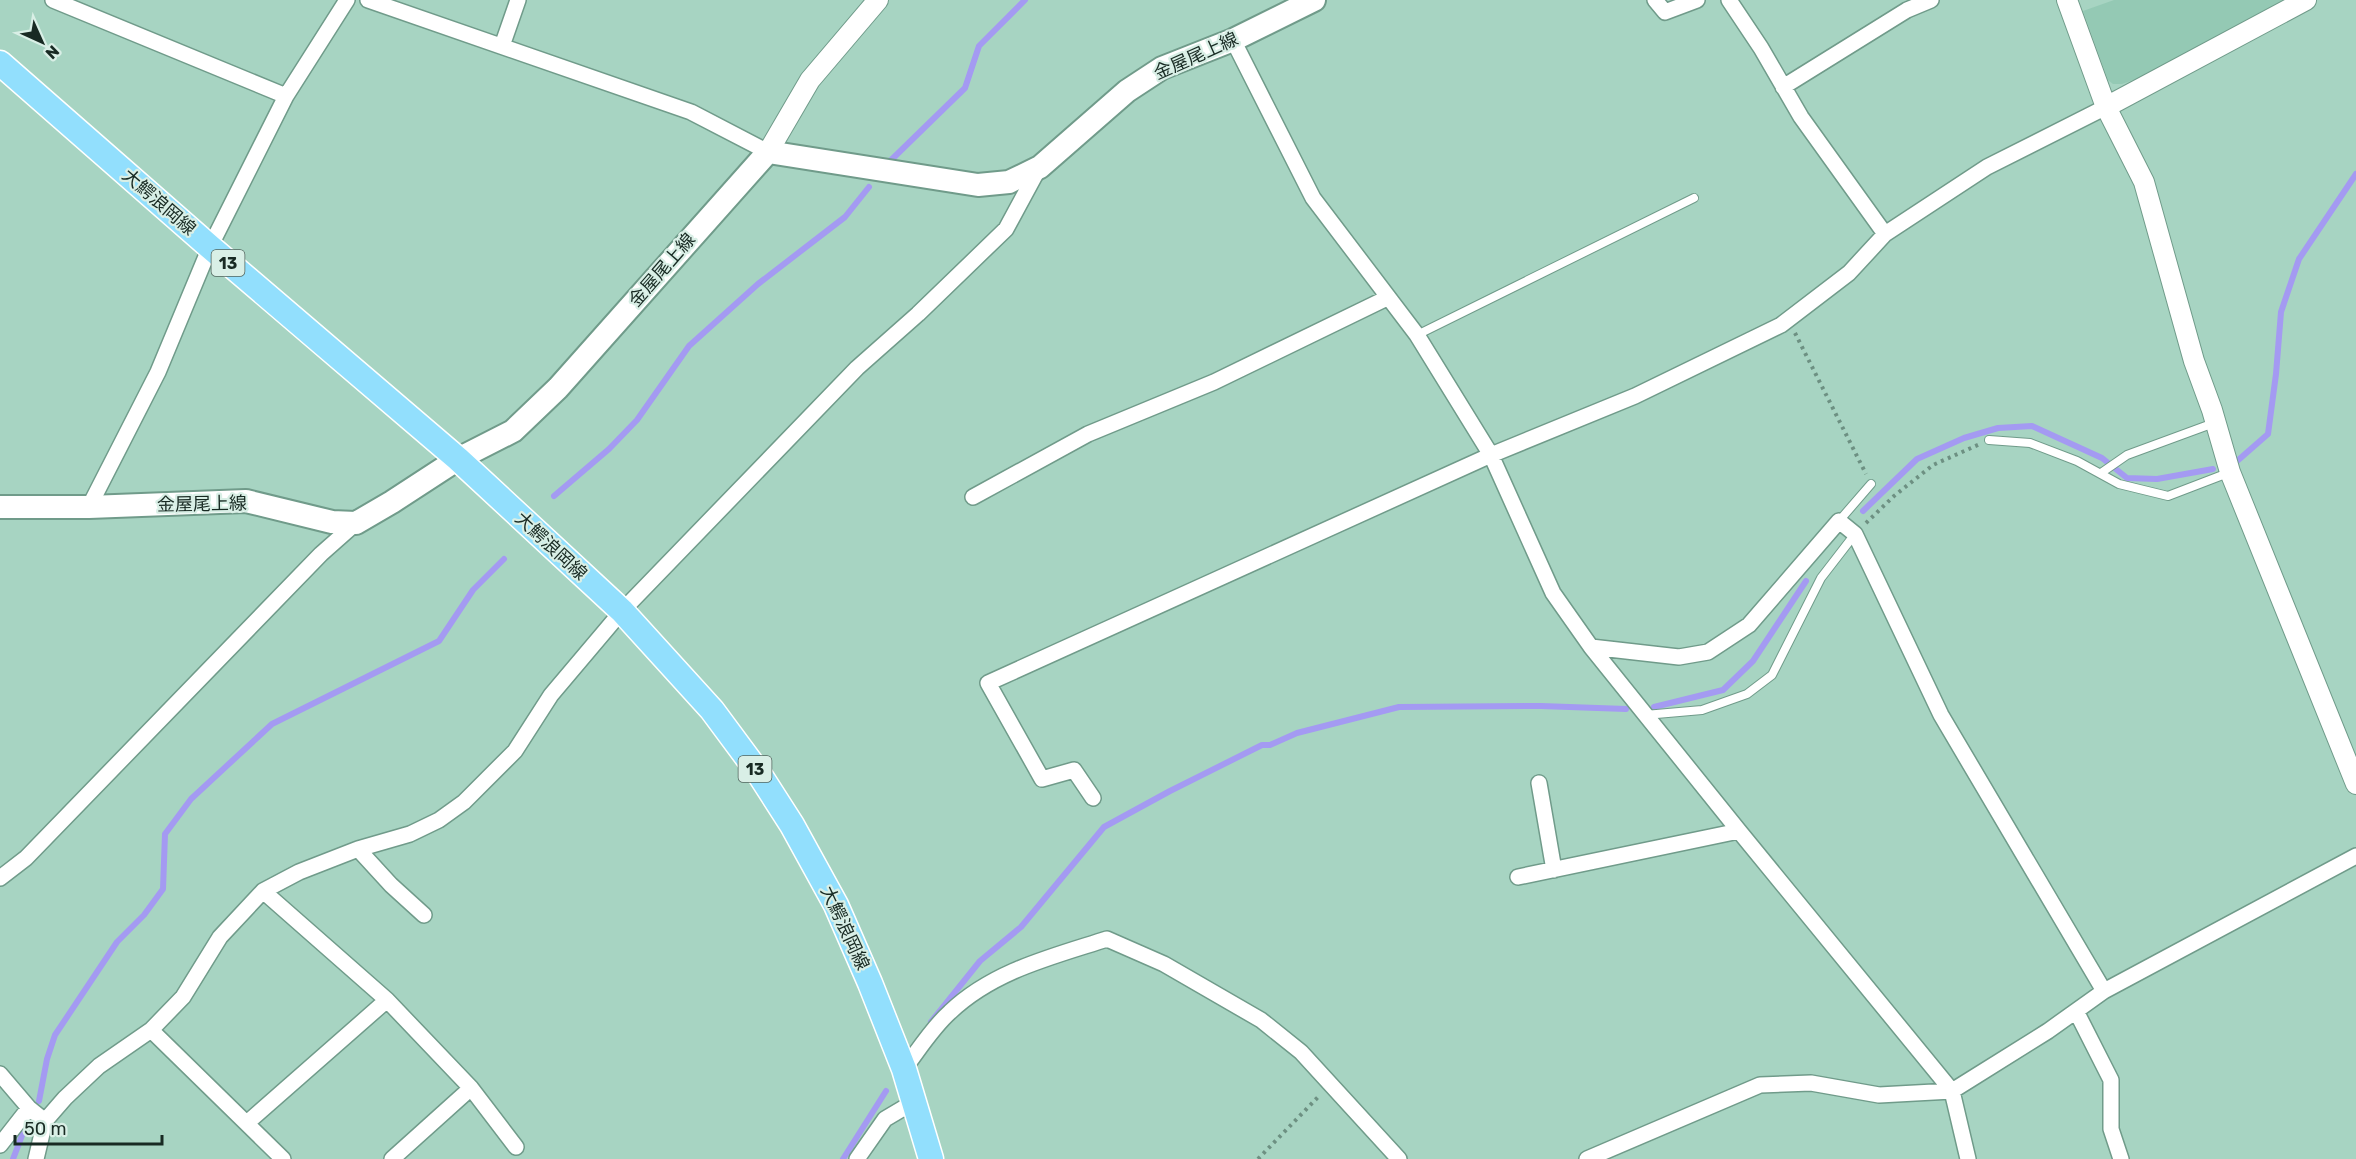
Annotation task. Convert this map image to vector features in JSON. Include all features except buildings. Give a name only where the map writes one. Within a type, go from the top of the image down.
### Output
[{"type":"main road","name":"金屋尾上線","points":[[0,507],[89,507],[246,501],[332,522],[356,523],[458,459],[513,431],[558,387],[768,152],[978,185],[1009,182],[1040,167],[1127,91],[1162,68],[1233,40],[1314,0]]},
{"type":"main road","name":"大鰐浪岡線","points":[[0,63],[210,247],[458,459],[622,611],[712,710],[758,772],[792,825],[836,904],[870,982],[903,1069],[931,1159]]},
{"type":"street","points":[[53,0],[286,96]]},
{"type":"street","points":[[89,507],[158,372],[210,247],[286,96],[347,0]]},
{"type":"street","points":[[368,0],[691,112],[768,152],[810,80],[878,0]]},
{"type":"street","points":[[502,46],[518,0]]},
{"type":"street","points":[[1655,0],[1665,12],[1697,0]]},
{"type":"street","points":[[1729,0],[1801,117],[1885,234]]},
{"type":"street","points":[[1783,87],[1907,10],[1931,0]]},
{"type":"street","points":[[2067,0],[2106,107],[2144,182],[2194,361],[2230,472],[2356,784]]},
{"type":"street","points":[[1093,798],[1074,770],[1042,779],[988,683],[1491,455],[1635,396],[1781,325],[1850,273],[1885,234],[1987,167],[2106,107],[2306,0]]},
{"type":"street","points":[[1233,40],[1313,198],[1417,335],[1491,455],[1553,592],[1591,647],[1952,1091],[1968,1159]]},
{"type":"street","points":[[36,1159],[45,1121],[65,1098],[99,1066],[151,1030],[183,997],[220,937],[263,891],[298,872],[358,849],[410,834],[439,820],[464,802],[515,751],[551,695],[622,611],[857,368],[918,314],[1006,228],[1040,167]]},
{"type":"street","points":[[973,497],[1088,434],[1214,382],[1387,298]]},
{"type":"street","points":[[1591,647],[1679,657],[1708,652],[1749,625],[1839,521],[1855,534],[1941,715],[2104,991]]},
{"type":"street","points":[[0,878],[26,858],[321,554],[356,523]]},
{"type":"street","points":[[1539,783],[1554,870]]},
{"type":"street","points":[[1518,877],[1739,831]]},
{"type":"street","points":[[358,849],[391,885],[424,915]]},
{"type":"street","points":[[1587,1159],[1760,1085],[1811,1083],[1879,1095],[1952,1091],[2048,1031],[2104,991],[2356,856]]},
{"type":"street","points":[[263,891],[387,1000],[471,1088],[516,1147]]},
{"type":"street","points":[[903,1069],[948,1013],[979,987],[1025,965],[1107,939],[1164,964],[1261,1020],[1301,1052],[1399,1159]]},
{"type":"street","points":[[247,1123],[387,1000]]},
{"type":"street","points":[[2076,1011],[2111,1080],[2111,1129],[2121,1159]]},
{"type":"street","points":[[151,1030],[283,1159]]},
{"type":"street","points":[[0,1074],[29,1108],[45,1121]]},
{"type":"street","points":[[392,1159],[471,1088]]},
{"type":"street","points":[[857,1159],[885,1119],[912,1103]]},
{"type":"street","points":[[0,1145],[29,1108]]},
{"type":"lane","points":[[1417,335],[1694,198]]},
{"type":"lane","points":[[2101,473],[2127,455],[2216,423]]},
{"type":"lane","points":[[1989,440],[2030,443],[2077,461],[2119,484],[2168,495],[2230,472]]},
{"type":"lane","points":[[1839,521],[1871,484]]},
{"type":"lane","points":[[1646,715],[1702,710],[1747,694],[1772,675],[1821,578],[1855,534]]},
{"type":"path","points":[[1788,319],[1871,484]]},
{"type":"path","points":[[1855,534],[1894,496],[1933,465],[1989,440]]},
{"type":"path","points":[[1258,1159],[1331,1084]]},
{"type":"shaded area","points":[[2114,0],[2284,0],[2139,78],[2122,84],[2113,84],[2108,80],[2083,11]]},
{"type":"waterway","points":[[886,165],[965,88],[979,46],[1025,0]]},
{"type":"waterway","points":[[2236,462],[2268,434],[2281,312],[2299,259],[2356,174]]},
{"type":"waterway","points":[[554,496],[609,449],[637,420],[689,346],[758,284],[845,217],[869,187]]},
{"type":"waterway","points":[[1863,511],[1917,459],[1964,438],[1998,428],[2032,426],[2102,458],[2127,478],[2157,479],[2213,469]]},
{"type":"waterway","points":[[39,1101],[47,1059],[55,1035],[117,942],[144,915],[163,889],[165,834],[191,799],[272,724],[439,641],[473,590],[504,559]]},
{"type":"waterway","points":[[1654,707],[1723,690],[1753,661],[1806,581]]},
{"type":"waterway","points":[[931,1022],[980,961],[1021,927],[1104,827],[1262,745],[1270,745],[1297,733],[1399,707],[1541,706],[1626,709]]},
{"type":"waterway","points":[[843,1159],[886,1091]]},
{"type":"waterway","points":[[13,1159],[26,1125]]}]
